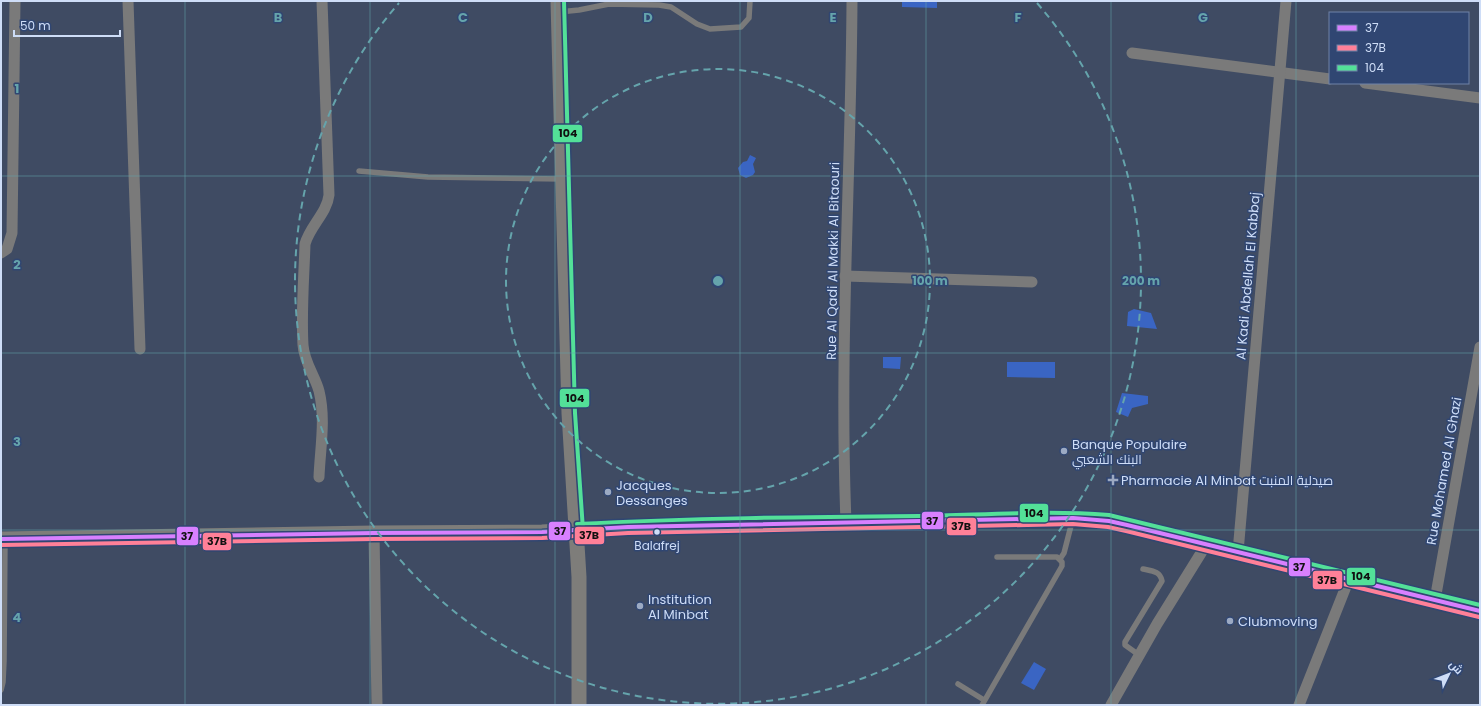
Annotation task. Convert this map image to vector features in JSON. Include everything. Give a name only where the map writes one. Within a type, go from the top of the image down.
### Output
[{"type":"main road","points":[[558,6],[569,413],[579,577],[579,705]]},
{"type":"main road","points":[[3,539],[535,532],[628,527],[1073,518],[1109,521],[1480,611]]},
{"type":"street","points":[[1,253],[7,249],[12,233],[15,1]]},
{"type":"street","points":[[128,1],[140,349]]},
{"type":"street","points":[[319,477],[322,419],[320,398],[319,390],[304,355],[303,323],[305,244],[309,232],[328,204],[329,195],[322,1]]},
{"type":"street","name":"Rue Al Qadi Al Makki Al Bitaouri","points":[[846,522],[843,434],[845,276],[850,140],[852,1]]},
{"type":"street","name":"Al Kadi Abdellah El Kabbaj","points":[[1238,552],[1286,1]]},
{"type":"street","points":[[1132,54],[1329,79]]},
{"type":"street","points":[[1372,84],[1480,98]]},
{"type":"street","points":[[845,276],[1032,282]]},
{"type":"street","name":"Rue Mohamed Al Ghazi","points":[[1435,600],[1480,347]]},
{"type":"street","points":[[374,533],[377,705]]},
{"type":"street","points":[[1111,705],[1139,655],[1206,545]]},
{"type":"street","points":[[1299,705],[1349,579]]},
{"type":"lane","points":[[558,6],[579,10],[609,3],[659,5],[671,7],[697,24],[710,29],[741,27],[749,18],[750,1]]},
{"type":"lane","points":[[359,171],[428,177],[562,178]]},
{"type":"lane","points":[[958,684],[983,703],[1062,566],[1060,559],[1064,553],[1073,518]]},
{"type":"lane","points":[[1,690],[4,661],[3,539]]},
{"type":"lane","points":[[997,557],[1053,556],[1060,559]]},
{"type":"lane","points":[[1139,655],[1125,645],[1162,581],[1157,572],[1143,569]]},
{"type":"water","points":[[902,1],[937,1],[937,8],[902,7]]},
{"type":"water","points":[[750,155],[756,158],[753,164],[755,172],[753,175],[746,178],[740,175],[738,168],[743,162],[747,161]]},
{"type":"water","points":[[1134,309],[1151,313],[1157,329],[1127,326],[1128,312]]},
{"type":"water","points":[[883,357],[901,357],[900,369],[883,368]]},
{"type":"water","points":[[1007,362],[1055,362],[1055,378],[1007,377]]},
{"type":"water","points":[[1122,393],[1148,396],[1148,404],[1132,408],[1128,417],[1116,412]]},
{"type":"water","points":[[1034,662],[1046,669],[1034,690],[1021,683]]},
{"type":"transit line","name":"104","points":[[564,1],[575,413],[583,530]]},
{"type":"transit line","name":"104","points":[[577,524],[705,519],[1014,513],[1109,515],[1480,605]]},
{"type":"transit line","name":"37","points":[[1,539],[542,532],[628,527],[1073,518],[1109,521],[1127,525],[1480,611]]},
{"type":"transit line","name":"37B","points":[[1,545],[542,538],[628,533],[1073,524],[1108,527],[1126,531],[1479,617]]},
{"type":"place","name":"Banque Populaire البنك الشعبي","points":[[1064,451]]},
{"type":"place","name":"Pharmacie Al Minbat صيدلية المنبت","points":[[1113,480]]},
{"type":"place","name":"Jacques Dessanges","points":[[608,492]]},
{"type":"place","name":"Balafrej","points":[[657,532]]},
{"type":"place","name":"Institution Al Minbat","points":[[640,606]]},
{"type":"place","name":"Clubmoving","points":[[1230,621]]}]
